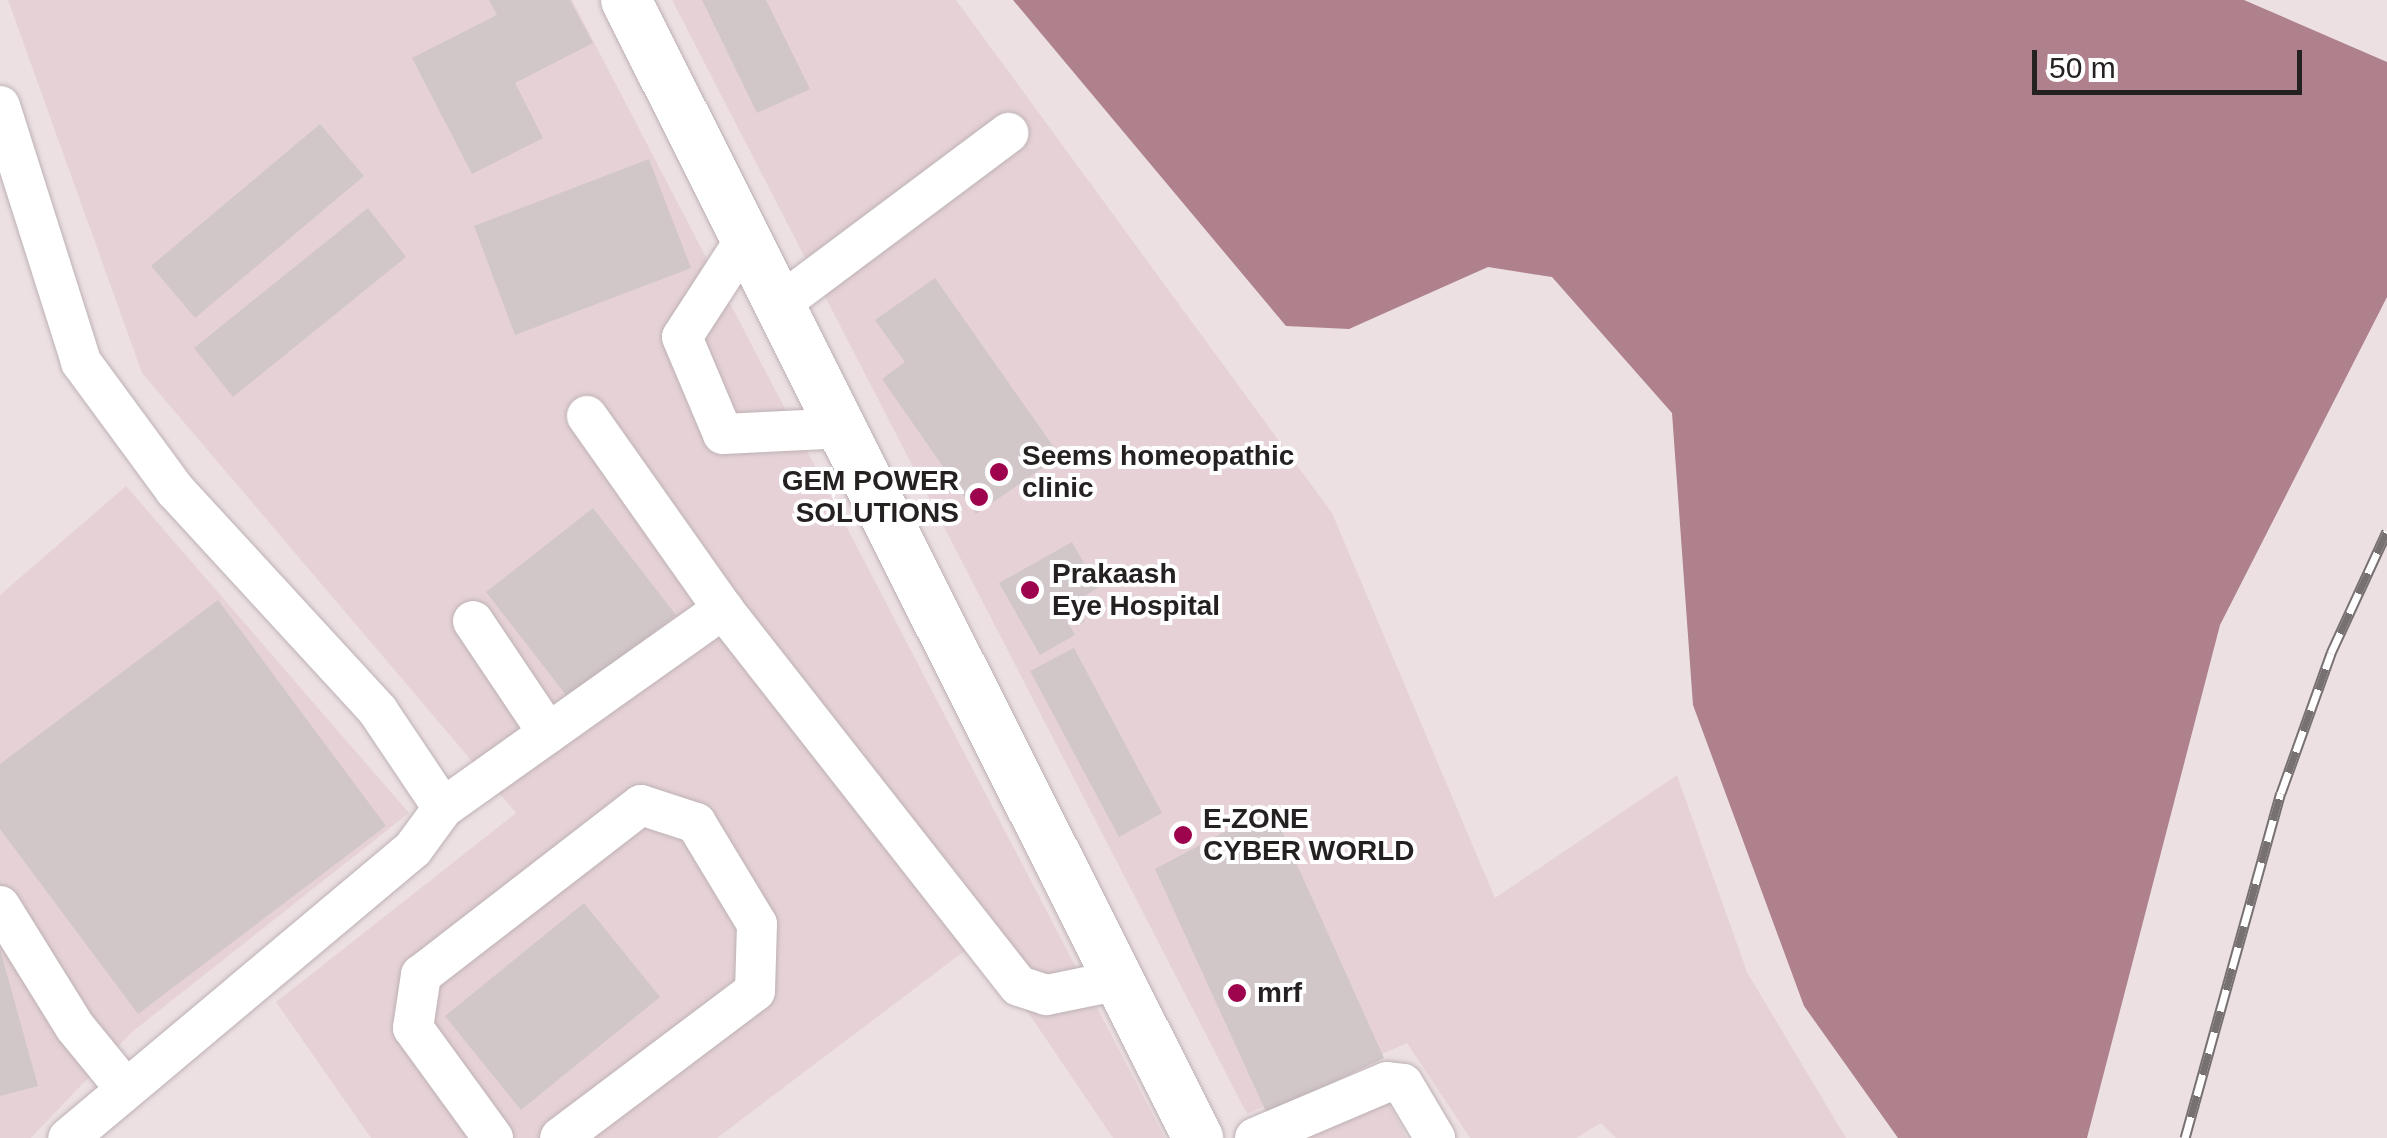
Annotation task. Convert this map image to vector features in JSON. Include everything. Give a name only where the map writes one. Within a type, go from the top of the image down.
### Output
[{"type":"main road","points":[[626,0],[846,428],[1198,1138]]},
{"type":"street","points":[[0,106],[81,362],[175,490],[378,711],[443,808]]},
{"type":"street","points":[[781,302],[1008,133]]},
{"type":"street","points":[[747,236],[682,337],[723,434],[846,428]]},
{"type":"street","points":[[587,416],[723,609],[1019,986],[1047,995],[1120,980]]},
{"type":"street","points":[[68,1138],[413,849],[443,808],[723,609]]},
{"type":"street","points":[[473,621],[548,733]]},
{"type":"street","points":[[493,1138],[413,1028],[420,975],[642,805],[696,823],[757,924],[755,992],[560,1138]]},
{"type":"street","points":[[0,906],[75,1027],[125,1088]]},
{"type":"street","points":[[1254,1138],[1387,1082],[1403,1084],[1434,1138]]},
{"type":"shaded area","points":[[8,0],[572,0],[1165,1138],[1113,1138],[979,940],[717,1138],[371,1138],[276,1002],[516,813],[142,373]]},
{"type":"shaded area","points":[[672,0],[956,0],[1332,513],[1495,898],[1677,775],[1747,972],[1846,1138],[1616,1138],[1601,1123],[1576,1138],[1470,1138],[1407,1043],[1247,1114]]},
{"type":"shaded area","points":[[1013,0],[2244,0],[2387,62],[2387,297],[2220,625],[2087,1138],[1898,1138],[1804,1006],[1693,705],[1672,413],[1552,277],[1488,267],[1349,329],[1286,326]]},
{"type":"shaded area","points":[[126,486],[409,813],[132,1032],[31,1138],[0,1138],[0,595]]},
{"type":"shaded area","points":[[1387,1100],[1407,1138],[1304,1138]]},
{"type":"building","points":[[489,0],[570,0],[593,43],[515,83],[543,138],[472,174],[412,58],[497,15]]},
{"type":"building","points":[[702,0],[766,0],[810,89],[757,113]]},
{"type":"building","points":[[320,124],[364,176],[195,318],[151,266]]},
{"type":"building","points":[[649,159],[691,268],[515,335],[474,226]]},
{"type":"building","points":[[368,208],[406,257],[233,397],[194,348]]},
{"type":"building","points":[[935,278],[1060,456],[976,514],[882,379],[905,362],[875,320]]},
{"type":"building","points":[[593,508],[676,615],[569,699],[486,592]]},
{"type":"building","points":[[1072,542],[1098,588],[1074,602],[1085,621],[1078,626],[1063,599],[1057,603],[1075,635],[1040,655],[999,583]]},
{"type":"building","points":[[218,600],[386,826],[138,1014],[0,829],[0,764]]},
{"type":"building","points":[[1074,648],[1162,813],[1119,837],[1030,671]]},
{"type":"building","points":[[1271,807],[1384,1058],[1267,1114],[1155,869]]},
{"type":"building","points":[[584,903],[660,997],[521,1110],[445,1016]]},
{"type":"building","points":[[0,949],[38,1086],[0,1096]]},
{"type":"railway","points":[[2185,1138],[2281,793],[2331,653],[2387,531]]},
{"type":"place","name":"Seems homeopathic clinic","points":[[999,472]]},
{"type":"place","name":"GEM POWER SOLUTIONS","points":[[979,497]]},
{"type":"place","name":"Prakaash Eye Hospital","points":[[1030,590]]},
{"type":"place","name":"E-ZONE CYBER WORLD","points":[[1183,835]]},
{"type":"place","name":"mrf","points":[[1237,993]]}]
